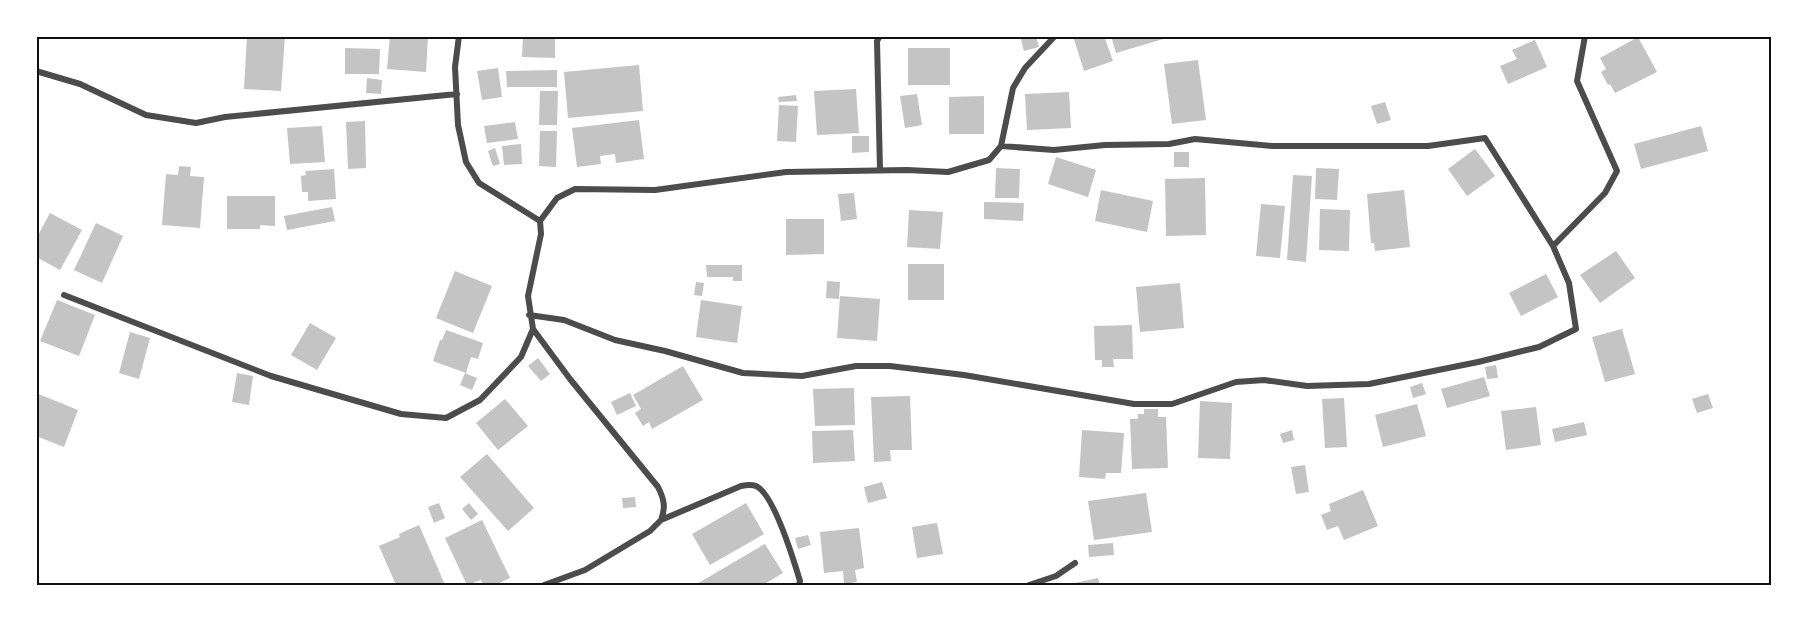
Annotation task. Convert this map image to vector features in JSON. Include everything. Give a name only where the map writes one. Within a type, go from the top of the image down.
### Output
[{"type":"street","points":[[459,36],[455,67],[458,125],[466,162],[479,183],[540,220]]},
{"type":"street","points":[[880,36],[877,41],[880,170]]},
{"type":"street","points":[[661,520],[665,509],[664,498],[658,487],[570,379],[533,329],[528,297],[542,234],[540,220],[557,198],[575,189],[655,190],[786,172],[880,170],[948,172],[989,160],[1001,146],[1013,88],[1025,68],[1055,36]]},
{"type":"street","points":[[1553,246],[1605,193],[1617,171],[1577,81],[1585,36]]},
{"type":"street","points":[[36,71],[80,84],[146,115],[196,123],[225,117],[457,94]]},
{"type":"street","points":[[529,315],[564,320],[615,340],[665,351],[743,374],[802,376],[856,366],[890,366],[975,377],[1134,404],[1172,404],[1236,382],[1263,381],[1307,386],[1370,384],[1539,347],[1576,330],[1569,284],[1553,246],[1485,138],[1428,146],[1273,146],[1194,139],[1169,144],[1105,145],[1054,150],[1001,146]]},
{"type":"street","points":[[64,295],[271,376],[401,414],[446,418],[480,399],[521,357],[533,329]]},
{"type":"street","points":[[544,585],[585,570],[650,531],[661,520],[741,486],[754,485],[762,490],[784,531],[800,581],[799,585]]},
{"type":"street","points":[[1029,585],[1056,576],[1075,563]]},
{"type":"building","points":[[247,36],[285,36],[281,91],[244,89]]},
{"type":"building","points":[[390,36],[428,36],[426,72],[387,69]]},
{"type":"building","points":[[523,36],[555,36],[555,58],[522,57]]},
{"type":"building","points":[[1020,36],[1036,36],[1039,47],[1024,51]]},
{"type":"building","points":[[1073,36],[1104,36],[1113,61],[1084,71]]},
{"type":"building","points":[[1111,36],[1170,36],[1170,37],[1116,53]]},
{"type":"building","points":[[1638,37],[1657,72],[1615,93],[1601,72],[1606,69],[1600,58]]},
{"type":"building","points":[[1535,40],[1547,67],[1508,84],[1500,66],[1517,59],[1512,50]]},
{"type":"building","points":[[345,48],[380,49],[379,74],[345,74]]},
{"type":"building","points":[[908,48],[950,48],[950,85],[908,85]]},
{"type":"building","points":[[1198,60],[1206,120],[1172,124],[1164,64]]},
{"type":"building","points":[[639,65],[643,111],[568,118],[564,72]]},
{"type":"building","points":[[498,68],[502,97],[482,100],[477,71]]},
{"type":"building","points":[[557,70],[557,87],[507,87],[506,71]]},
{"type":"building","points":[[367,78],[382,80],[381,94],[366,93]]},
{"type":"building","points":[[856,89],[859,133],[817,135],[814,91]]},
{"type":"building","points":[[540,91],[558,91],[557,125],[539,125]]},
{"type":"building","points":[[1069,92],[1071,128],[1027,130],[1025,94]]},
{"type":"building","points":[[917,94],[922,125],[905,128],[900,96]]},
{"type":"building","points":[[796,95],[797,101],[779,102],[778,97]]},
{"type":"building","points":[[984,96],[984,134],[949,134],[949,97]]},
{"type":"building","points":[[1385,102],[1391,120],[1377,124],[1371,106]]},
{"type":"building","points":[[779,105],[798,106],[796,142],[777,141]]},
{"type":"building","points":[[639,120],[644,159],[616,163],[615,154],[600,156],[601,164],[577,167],[572,128]]},
{"type":"building","points":[[365,121],[366,168],[348,169],[346,122]]},
{"type":"building","points":[[515,122],[518,139],[487,143],[484,126]]},
{"type":"building","points":[[322,126],[325,162],[290,164],[287,128]]},
{"type":"building","points":[[1701,126],[1708,151],[1641,169],[1634,144]]},
{"type":"building","points":[[540,131],[557,131],[556,167],[539,166]]},
{"type":"building","points":[[852,136],[869,136],[869,152],[852,153]]},
{"type":"building","points":[[521,144],[522,164],[504,165],[502,146]]},
{"type":"building","points":[[495,148],[500,164],[493,166],[488,151]]},
{"type":"building","points":[[1475,149],[1495,176],[1467,196],[1448,169]]},
{"type":"building","points":[[1174,152],[1189,152],[1189,167],[1174,167]]},
{"type":"building","points":[[1056,157],[1096,170],[1088,197],[1048,184]]},
{"type":"building","points":[[179,166],[191,167],[190,176],[204,177],[200,228],[162,225],[166,174],[178,175]]},
{"type":"building","points":[[996,168],[1020,169],[1019,198],[995,198]]},
{"type":"building","points":[[1316,168],[1339,169],[1337,200],[1315,199]]},
{"type":"building","points":[[334,169],[336,199],[308,201],[308,192],[302,192],[301,176],[306,175],[305,171]]},
{"type":"building","points":[[1293,175],[1312,176],[1306,262],[1287,260]]},
{"type":"building","points":[[1205,178],[1206,235],[1166,236],[1165,179]]},
{"type":"building","points":[[1101,190],[1153,201],[1147,232],[1095,221]]},
{"type":"building","points":[[1404,190],[1410,247],[1375,251],[1374,243],[1371,243],[1367,194]]},
{"type":"building","points":[[854,193],[857,219],[841,221],[838,194]]},
{"type":"building","points":[[227,196],[275,196],[275,226],[260,225],[260,229],[227,229]]},
{"type":"building","points":[[984,202],[1024,203],[1023,221],[984,219]]},
{"type":"building","points":[[1261,204],[1285,206],[1280,258],[1256,256]]},
{"type":"building","points":[[332,207],[335,221],[287,230],[284,216]]},
{"type":"building","points":[[1320,209],[1350,210],[1349,251],[1319,250]]},
{"type":"building","points":[[909,210],[943,212],[940,249],[907,247]]},
{"type":"building","points":[[50,213],[82,230],[60,270],[36,257],[36,239]]},
{"type":"building","points":[[786,219],[824,219],[824,254],[786,255]]},
{"type":"building","points":[[96,223],[123,236],[102,283],[74,270]]},
{"type":"building","points":[[1616,251],[1635,278],[1600,303],[1580,275]]},
{"type":"building","points":[[908,264],[944,264],[944,300],[908,300]]},
{"type":"building","points":[[706,265],[742,265],[742,281],[733,281],[733,277],[707,277]]},
{"type":"building","points":[[455,271],[492,286],[473,333],[436,318]]},
{"type":"building","points":[[1546,274],[1558,297],[1521,316],[1509,293]]},
{"type":"building","points":[[827,281],[840,282],[839,299],[826,298]]},
{"type":"building","points":[[696,282],[704,283],[702,296],[694,295]]},
{"type":"building","points":[[1180,283],[1184,328],[1140,332],[1136,287]]},
{"type":"building","points":[[840,296],[880,299],[877,341],[837,338]]},
{"type":"building","points":[[57,300],[95,315],[79,356],[40,341]]},
{"type":"building","points":[[701,300],[742,306],[737,343],[696,337]]},
{"type":"building","points":[[310,323],[336,338],[317,370],[291,355]]},
{"type":"building","points":[[1132,325],[1133,359],[1113,359],[1114,367],[1102,367],[1102,360],[1095,360],[1094,326]]},
{"type":"building","points":[[1622,329],[1635,374],[1605,382],[1592,337]]},
{"type":"building","points":[[446,330],[483,343],[478,359],[471,357],[466,373],[433,361]]},
{"type":"building","points":[[130,332],[150,338],[139,379],[119,373]]},
{"type":"building","points":[[538,358],[550,374],[541,381],[528,366]]},
{"type":"building","points":[[1496,365],[1498,378],[1487,379],[1485,367]]},
{"type":"building","points":[[683,366],[703,400],[652,429],[649,422],[643,426],[635,413],[641,409],[633,395]]},
{"type":"building","points":[[237,373],[253,376],[249,405],[232,402]]},
{"type":"building","points":[[465,373],[477,378],[472,390],[460,385]]},
{"type":"building","points":[[1484,377],[1490,396],[1447,408],[1441,389]]},
{"type":"building","points":[[1422,383],[1426,394],[1413,398],[1410,387]]},
{"type":"building","points":[[854,388],[855,425],[815,426],[813,389]]},
{"type":"building","points":[[36,393],[78,410],[64,447],[36,436]]},
{"type":"building","points":[[630,393],[636,406],[617,415],[611,402]]},
{"type":"building","points":[[1708,394],[1713,408],[1697,413],[1692,399]]},
{"type":"building","points":[[910,396],[912,450],[890,450],[891,461],[874,462],[871,397]]},
{"type":"building","points":[[1344,398],[1347,447],[1325,448],[1322,399]]},
{"type":"building","points":[[505,399],[528,426],[498,450],[476,423]]},
{"type":"building","points":[[1200,401],[1232,403],[1230,459],[1198,458]]},
{"type":"building","points":[[1417,404],[1426,436],[1383,447],[1375,415]]},
{"type":"building","points":[[1536,407],[1541,445],[1506,450],[1501,411]]},
{"type":"building","points":[[1144,409],[1158,409],[1158,417],[1166,417],[1168,468],[1132,469],[1130,419],[1138,419],[1138,414],[1144,414]]},
{"type":"building","points":[[1584,422],[1587,435],[1555,442],[1552,429]]},
{"type":"building","points":[[853,430],[855,461],[813,463],[812,431]]},
{"type":"building","points":[[1082,430],[1124,433],[1121,473],[1106,473],[1105,479],[1079,477]]},
{"type":"building","points":[[1292,430],[1294,440],[1283,443],[1280,434]]},
{"type":"building","points":[[487,454],[534,508],[508,531],[460,477]]},
{"type":"building","points":[[1305,465],[1309,492],[1296,494],[1291,467]]},
{"type":"building","points":[[882,482],[887,498],[868,503],[864,487]]},
{"type":"building","points":[[1363,490],[1378,526],[1344,540],[1338,526],[1327,530],[1321,515],[1331,511],[1329,504]]},
{"type":"building","points":[[1146,493],[1152,532],[1094,540],[1088,501]]},
{"type":"building","points":[[635,497],[636,507],[623,508],[622,498]]},
{"type":"building","points":[[439,503],[445,518],[434,523],[428,507]]},
{"type":"building","points":[[469,503],[478,514],[471,520],[462,509]]},
{"type":"building","points":[[746,503],[764,534],[710,565],[692,534]]},
{"type":"building","points":[[482,520],[510,578],[495,585],[483,585],[481,580],[467,585],[445,538]]},
{"type":"building","points":[[937,523],[943,554],[917,558],[912,527]]},
{"type":"building","points":[[419,525],[445,585],[396,585],[379,546]]},
{"type":"building","points":[[859,528],[864,568],[855,570],[857,582],[844,584],[843,571],[824,573],[820,532]]},
{"type":"building","points":[[808,535],[811,545],[798,549],[795,538]]},
{"type":"building","points":[[1113,543],[1114,555],[1089,557],[1088,545]]},
{"type":"building","points":[[765,544],[783,573],[763,585],[695,585]]},
{"type":"building","points":[[1098,578],[1100,585],[1070,585],[1070,584]]}]
